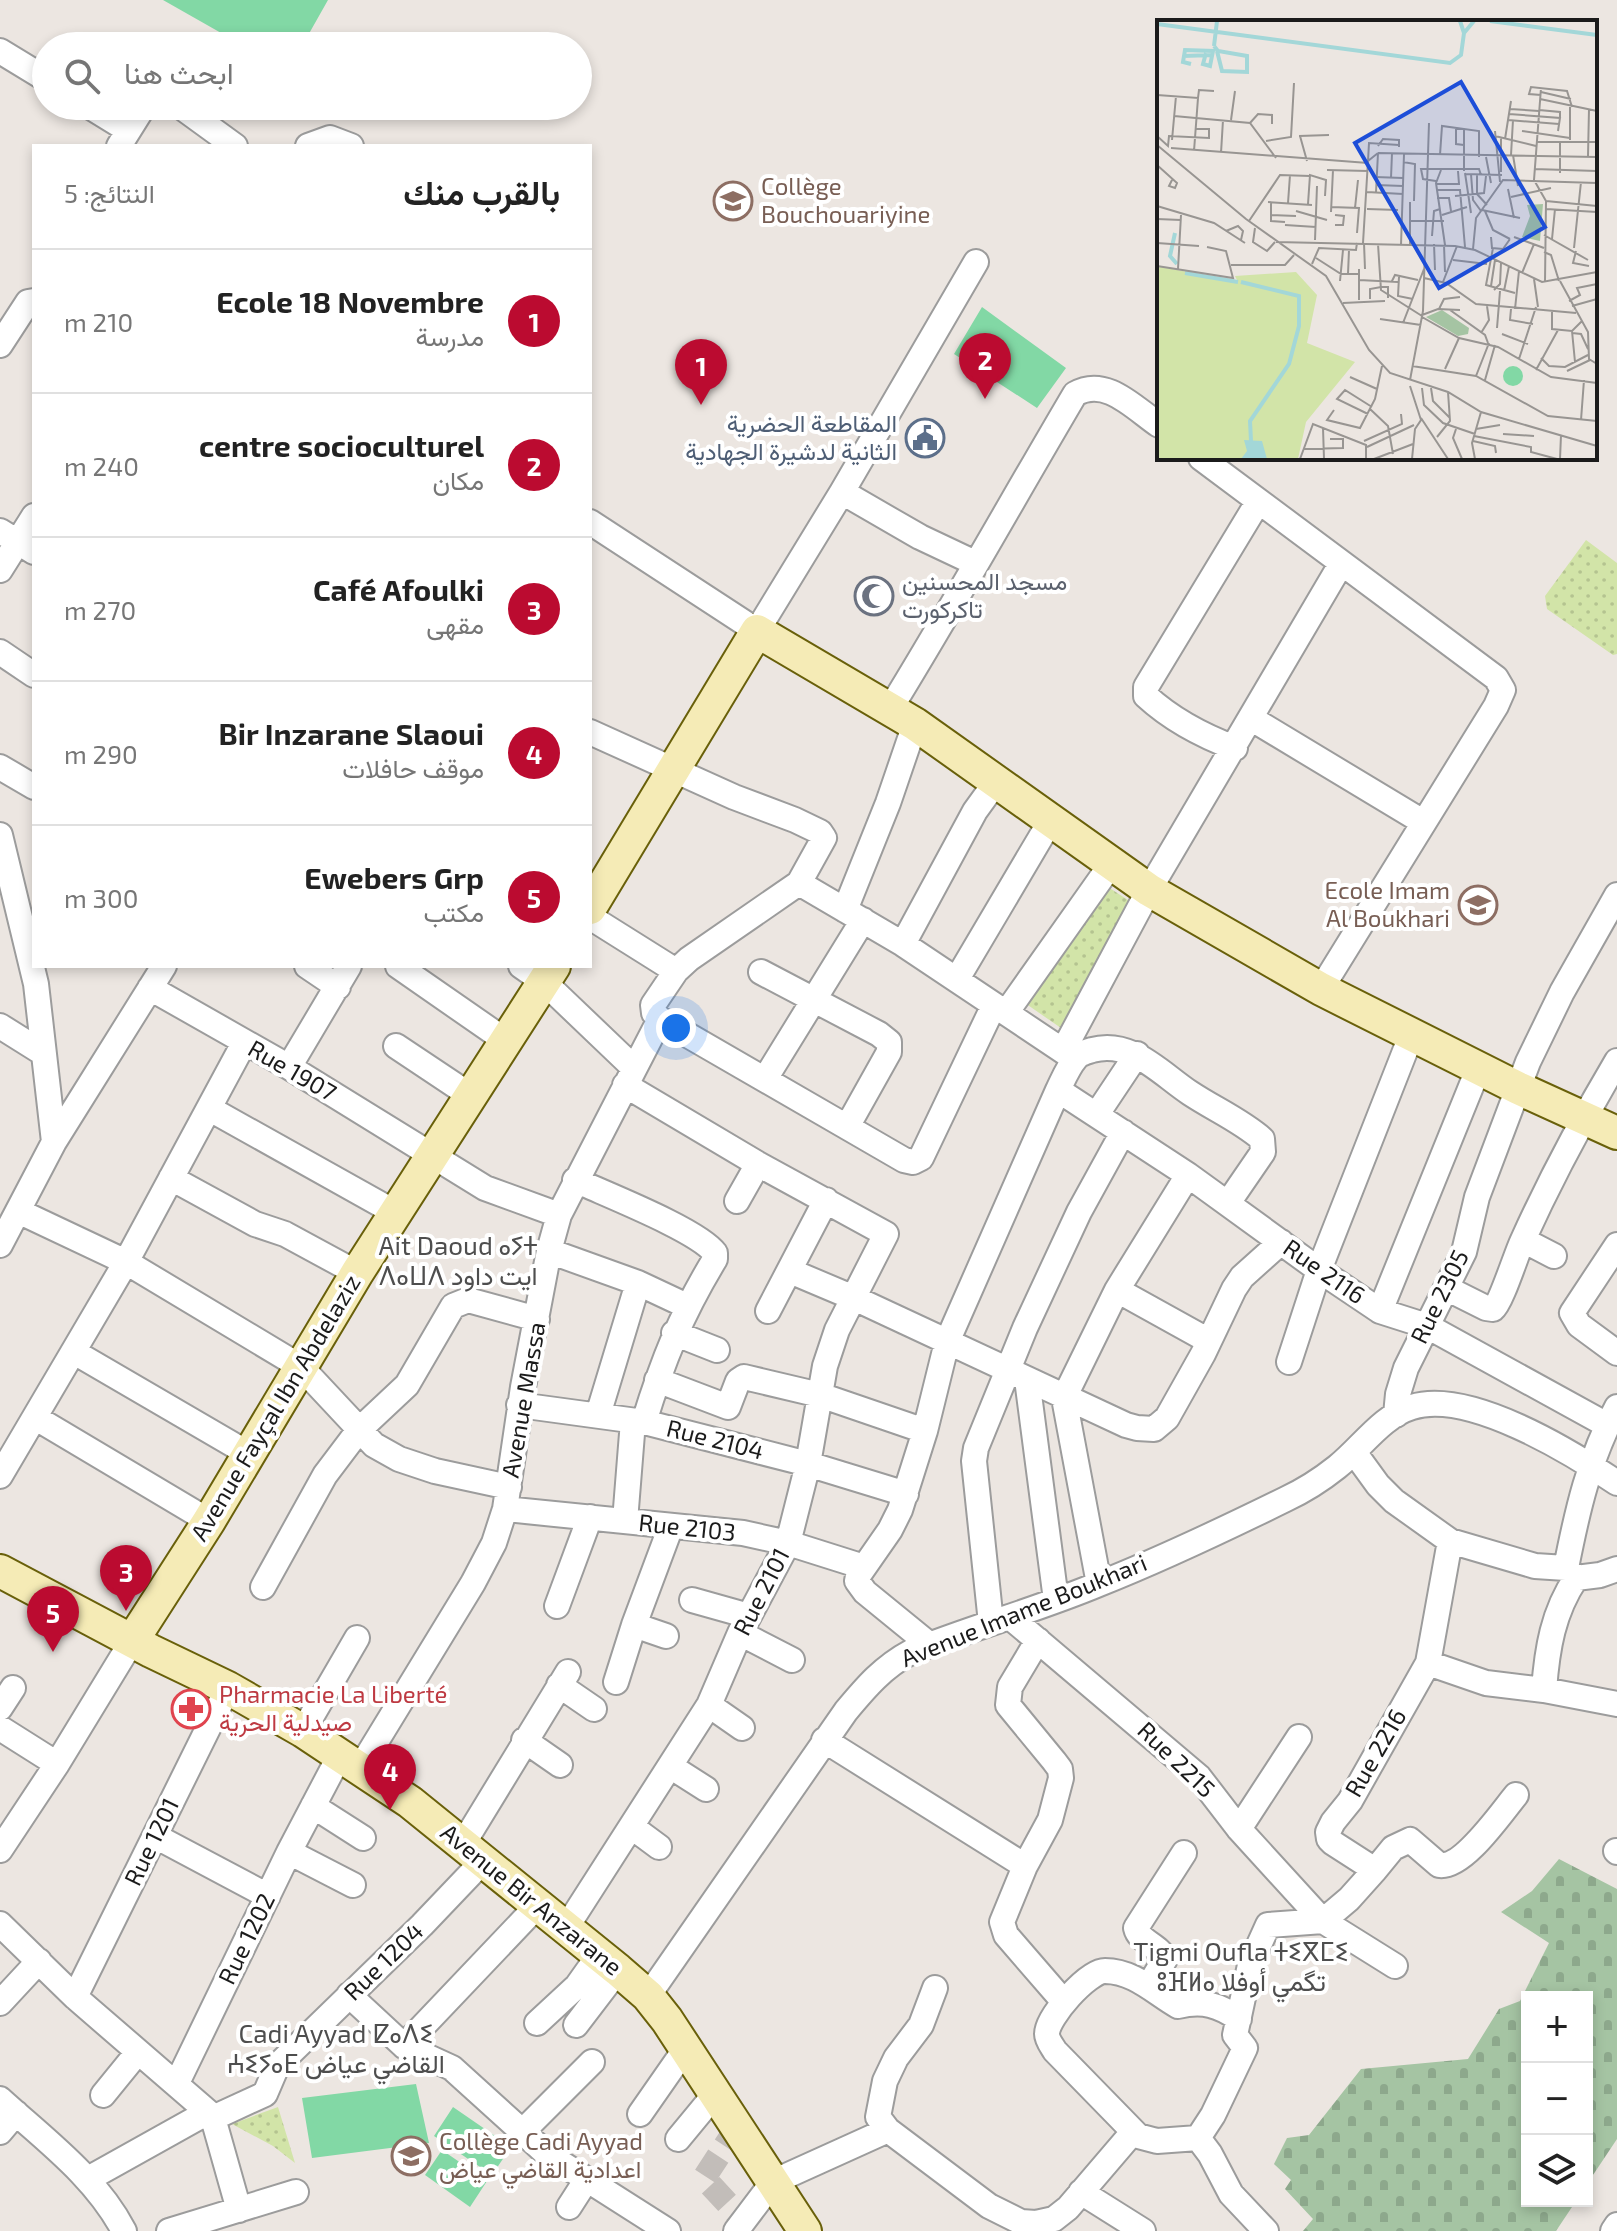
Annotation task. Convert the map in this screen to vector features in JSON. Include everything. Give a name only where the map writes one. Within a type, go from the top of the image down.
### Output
[{"type":"street","points":[[0,51],[32,70]]},
{"type":"street","points":[[104,120],[124,138],[135,120]]},
{"type":"street","points":[[199,120],[232,144]]},
{"type":"street","points":[[314,144],[330,138],[346,144]]},
{"type":"street","points":[[592,905],[842,492],[976,262]]},
{"type":"street","points":[[0,345],[7,320],[32,298]]},
{"type":"street","points":[[765,1079],[812,1000],[854,915],[903,717],[975,563],[1075,394],[1085,388],[1107,389],[1157,424]]},
{"type":"street","points":[[1204,460],[1496,678],[1503,690],[1321,989]]},
{"type":"street","points":[[842,492],[920,537],[975,563]]},
{"type":"street","points":[[1235,748],[1212,739],[1155,705],[1146,696],[1146,687],[1258,502]]},
{"type":"street","points":[[0,570],[32,519]]},
{"type":"street","points":[[592,523],[757,631],[903,717],[1149,890],[1321,989],[1411,1036],[1617,1133]]},
{"type":"street","points":[[930,1645],[865,1592],[857,1581],[890,1530],[906,1494],[947,1342],[1058,1090],[1069,1055],[1149,890],[1341,564]]},
{"type":"street","points":[[0,652],[32,674]]},
{"type":"street","points":[[1252,719],[1423,822]]},
{"type":"street","points":[[592,733],[820,832],[824,840],[799,883],[709,944],[676,971],[592,918]]},
{"type":"street","points":[[0,767],[32,786]]},
{"type":"street","points":[[903,944],[975,811],[996,782]]},
{"type":"street","points":[[957,979],[1051,820]]},
{"type":"street","points":[[0,835],[32,967]]},
{"type":"street","points":[[660,1019],[904,1160],[913,1162],[921,1158],[1000,1009],[1112,863]]},
{"type":"street","points":[[799,883],[903,944],[1069,1055],[1098,1049],[1124,1049],[1137,1054],[1194,1095],[1236,1119],[1262,1139],[1263,1152],[1228,1203]]},
{"type":"street","name":"Rue 2305","points":[[1396,1415],[1398,1394],[1406,1368],[1464,1252],[1477,1197],[1540,1034],[1617,895]]},
{"type":"street","points":[[32,968],[54,1142]]},
{"type":"street","points":[[0,1245],[54,1142],[163,968]]},
{"type":"street","points":[[289,1067],[343,976],[314,968]]},
{"type":"street","points":[[401,968],[506,1041]]},
{"type":"street","points":[[540,971],[629,1076],[758,1164],[826,1200],[768,1311]]},
{"type":"street","name":"Avenue Fayçal Ibn Abdelaziz","points":[[0,1850],[209,1521],[357,1273],[506,1041],[540,971]]},
{"type":"street","name":"Avenue Massa","points":[[350,1762],[473,1583],[494,1543],[507,1498],[519,1405],[559,1215],[660,1019],[654,1013],[653,1005],[676,971]]},
{"type":"street","points":[[761,972],[889,1042],[889,1052],[847,1127]]},
{"type":"street","name":"Rue 1907","points":[[150,988],[289,1067],[485,1188],[559,1215]]},
{"type":"street","points":[[0,1026],[43,1053]]},
{"type":"street","points":[[1289,1362],[1319,1270],[1411,1036]]},
{"type":"street","points":[[0,1476],[126,1262],[244,1043]]},
{"type":"street","points":[[396,1046],[471,1096]]},
{"type":"street","points":[[1097,1114],[1137,1054]]},
{"type":"street","points":[[1446,1288],[1493,1309],[1499,1305],[1523,1240],[1583,1118],[1617,1061]]},
{"type":"street","points":[[1380,1311],[1479,1067]]},
{"type":"street","name":"Rue 2116","points":[[1058,1090],[1188,1175],[1380,1311],[1427,1326],[1612,1416]]},
{"type":"street","points":[[210,1109],[396,1213]]},
{"type":"street","points":[[1000,1620],[974,1461],[979,1435],[1018,1374],[1079,1212],[1123,1132]]},
{"type":"street","points":[[737,1201],[758,1164]]},
{"type":"street","points":[[1099,1584],[1064,1398],[1117,1290],[1188,1175]]},
{"type":"street","points":[[171,1178],[255,1224],[285,1234],[357,1273]]},
{"type":"street","points":[[575,1180],[654,1216],[707,1244],[715,1253],[715,1259],[674,1333],[639,1421],[625,1521]]},
{"type":"street","name":"Rue 2101","points":[[566,1928],[709,1705],[745,1624],[788,1543],[837,1330],[886,1239],[886,1234],[880,1229],[826,1200]]},
{"type":"street","name":"Rue 2103","points":[[18,1211],[126,1262],[301,1367],[374,1445],[399,1459],[507,1498],[590,1517],[743,1533],[788,1543],[864,1567]]},
{"type":"street","points":[[1523,1240],[1554,1256]]},
{"type":"street","points":[[790,1271],[1018,1374],[1064,1398],[1137,1428],[1154,1429],[1167,1418],[1242,1277],[1281,1242]]},
{"type":"street","points":[[1617,1245],[1572,1313],[1579,1325],[1617,1353]]},
{"type":"street","points":[[549,1251],[638,1283],[687,1306]]},
{"type":"street","points":[[598,1415],[638,1283]]},
{"type":"street","points":[[1117,1290],[1209,1341]]},
{"type":"street","points":[[263,1587],[325,1475],[359,1430],[407,1385],[453,1306],[468,1300],[537,1319]]},
{"type":"street","points":[[674,1333],[717,1350]]},
{"type":"street","points":[[74,1352],[249,1454]]},
{"type":"street","points":[[1018,1374],[1056,1600]]},
{"type":"street","points":[[657,1380],[723,1407],[730,1405],[738,1381],[744,1377],[820,1395],[925,1431]]},
{"type":"street","name":"Rue 2104","points":[[519,1405],[639,1421],[808,1464],[906,1494]]},
{"type":"street","name":"Avenue Imame Boukhari","points":[[648,1996],[824,1740],[873,1679],[892,1663],[930,1645],[1099,1584],[1289,1498],[1338,1467],[1396,1415],[1413,1406],[1454,1405],[1523,1428],[1591,1465],[1617,1483]]},
{"type":"street","points":[[1544,1690],[1558,1612],[1571,1573],[1577,1513],[1591,1465],[1612,1416]]},
{"type":"street","points":[[36,1418],[209,1521]]},
{"type":"street","points":[[1354,1452],[1394,1501],[1450,1541],[1535,1566],[1571,1573],[1600,1575],[1617,1569]]},
{"type":"street","points":[[557,1606],[590,1517]]},
{"type":"street","points":[[616,1682],[671,1526]]},
{"type":"street","name":"Rue 2216","points":[[1375,1870],[1333,1843],[1328,1832],[1350,1801],[1428,1663],[1450,1541]]},
{"type":"street","name":"Avenue Bir Anzarane","points":[[0,1571],[228,1688],[303,1731],[473,1852],[609,1962],[648,1996],[686,2048],[805,2231]]},
{"type":"street","points":[[692,1600],[745,1624],[792,1660]]},
{"type":"street","name":"Rue 2215","points":[[1000,1620],[1038,1640],[1199,1777],[1239,1829],[1323,1921],[1395,1966]]},
{"type":"street","points":[[634,1625],[666,1636]]},
{"type":"street","points":[[303,1731],[357,1638]]},
{"type":"street","points":[[1038,1640],[1010,1687],[1008,1705],[1060,1769],[1061,1778],[1050,1820],[1025,1866],[1002,1922],[1006,1935],[1064,2002]]},
{"type":"street","points":[[1428,1663],[1486,1683],[1617,1704]]},
{"type":"street","name":"Rue 1204","points":[[88,2179],[210,2115],[265,2094],[277,2066],[422,1925],[473,1852],[524,1740],[563,1678],[594,1709]]},
{"type":"street","name":"Rue 1201","points":[[75,1997],[228,1688]]},
{"type":"street","points":[[709,1705],[742,1728]]},
{"type":"street","points":[[0,1728],[57,1764]]},
{"type":"street","points":[[1239,1829],[1299,1737]]},
{"type":"street","points":[[524,1740],[560,1765]]},
{"type":"street","points":[[824,1740],[1025,1866]]},
{"type":"street","name":"Rue 1202","points":[[177,2083],[313,1806],[350,1762]]},
{"type":"street","points":[[670,1766],[706,1789]]},
{"type":"street","points":[[1198,2138],[1213,2115],[1245,2048],[1235,2035],[1250,1965],[1268,1925],[1323,1921],[1349,1899],[1393,1848],[1410,1840],[1439,1865],[1451,1865],[1471,1848],[1516,1795]]},
{"type":"street","points":[[313,1806],[363,1838]]},
{"type":"street","points":[[632,1827],[659,1847]]},
{"type":"street","points":[[155,1836],[268,1896]]},
{"type":"street","points":[[289,1852],[353,1885]]},
{"type":"street","points":[[1150,1984],[1164,1963],[1164,1956],[1138,1935],[1136,1928],[1184,1853]]},
{"type":"street","points":[[404,2046],[538,1905]]},
{"type":"street","points":[[0,1924],[75,1997],[210,2115],[239,2210]]},
{"type":"street","points":[[0,2003],[39,1961]]},
{"type":"street","points":[[537,2023],[609,1962]]},
{"type":"street","points":[[576,2025],[609,1962]]},
{"type":"street","points":[[1198,2138],[1157,2141],[1133,2132],[1055,2051],[1048,2030],[1064,2002],[1093,1976],[1105,1970],[1150,1984],[1178,2006],[1193,2002],[1221,2006],[1239,2019]]},
{"type":"street","points":[[935,1988],[921,2025],[896,2058],[885,2081],[878,2111],[885,2127],[989,2206],[1021,2222],[1054,2219],[1068,2208],[1133,2132]]},
{"type":"street","points":[[349,1995],[404,2046],[452,2068],[547,2154],[668,2231]]},
{"type":"street","points":[[640,2114],[686,2048]]},
{"type":"street","points":[[103,2095],[138,2052]]},
{"type":"street","points":[[523,2131],[592,2062]]},
{"type":"street","points":[[678,2139],[716,2093]]},
{"type":"street","points":[[0,2132],[8,2106],[88,2179],[112,2208],[124,2231]]},
{"type":"street","points":[[736,2231],[773,2182],[885,2127]]},
{"type":"street","points":[[1198,2138],[1231,2194],[1266,2231]]},
{"type":"street","points":[[569,2207],[587,2179]]},
{"type":"street","points":[[169,2231],[296,2192]]},
{"type":"street","points":[[1081,2192],[1143,2231]]},
{"type":"street","points":[[1613,2231],[1617,2225]]},
{"type":"green space","points":[[163,0],[328,0],[310,32],[219,32]]},
{"type":"green space","points":[[982,307],[1066,368],[1037,408],[954,354]]},
{"type":"green space","points":[[1586,540],[1617,563],[1617,654],[1613,655],[1547,609],[1545,596]]},
{"type":"green space","points":[[1105,885],[1131,902],[1061,1028],[1022,1001]]},
{"type":"green space","points":[[1559,1859],[1617,1889],[1617,2139],[1593,2175],[1593,1991],[1525,1991],[1549,1943],[1501,1912],[1532,1891]]},
{"type":"green space","points":[[1520,2001],[1521,2207],[1572,2207],[1556,2231],[1303,2231],[1313,2219],[1285,2189],[1291,2180],[1274,2164],[1287,2138],[1309,2135],[1361,2069],[1468,2059],[1499,2009]]},
{"type":"green space","points":[[416,2084],[429,2143],[312,2158],[302,2098]]},
{"type":"green space","points":[[278,2107],[295,2163],[273,2146],[232,2124]]},
{"type":"green space","points":[[453,2107],[511,2147],[492,2175],[434,2136]]},
{"type":"green space","points":[[442,2150],[487,2181],[470,2207],[425,2175]]},
{"type":"tunnel","points":[[738,2126],[704,2178],[744,2221]]},
{"type":"place","name":"Collège Bouchouariyine","points":[[733,201]]},
{"type":"place","name":"centre socioculturel","points":[[985,399]]},
{"type":"place","name":"Ecole 18 Novembre","points":[[701,405]]},
{"type":"place","name":"المقاطعة الحضرية الثانية لدشيرة الجهادية","points":[[925,438]]},
{"type":"place","name":"مسجد المحسنين تاكركورت","points":[[874,596]]},
{"type":"place","name":"Ecole Imam Al Boukhari","points":[[1478,905]]},
{"type":"place","name":"Café Afoulki","points":[[126,1611]]},
{"type":"place","name":"Ewebers Grp","points":[[53,1652]]},
{"type":"place","name":"Pharmacie La Liberté صيدلية الحرية","points":[[191,1709]]},
{"type":"place","name":"Bir Inzarane Slaoui","points":[[390,1810]]},
{"type":"place","name":"Collège Cadi Ayyad اعدادية القاضي عياض","points":[[411,2156]]},
{"type":"district","name":"Ait Daoud ⴰⵢⵜ ⴷⴰⵡⴷ ايت داود","points":[[458,1261]]},
{"type":"district","name":"Tigmi Oufla ⵜⵉⴳⵎⵉ ⵓⴼⵍⴰ تگمي أوفلا","points":[[1241,1967]]},
{"type":"district","name":"Cadi Ayyad ⵇⴰⴷⵉ ⵄⵉⵢⴰⴹ القاضي عياض","points":[[336,2049]]}]
